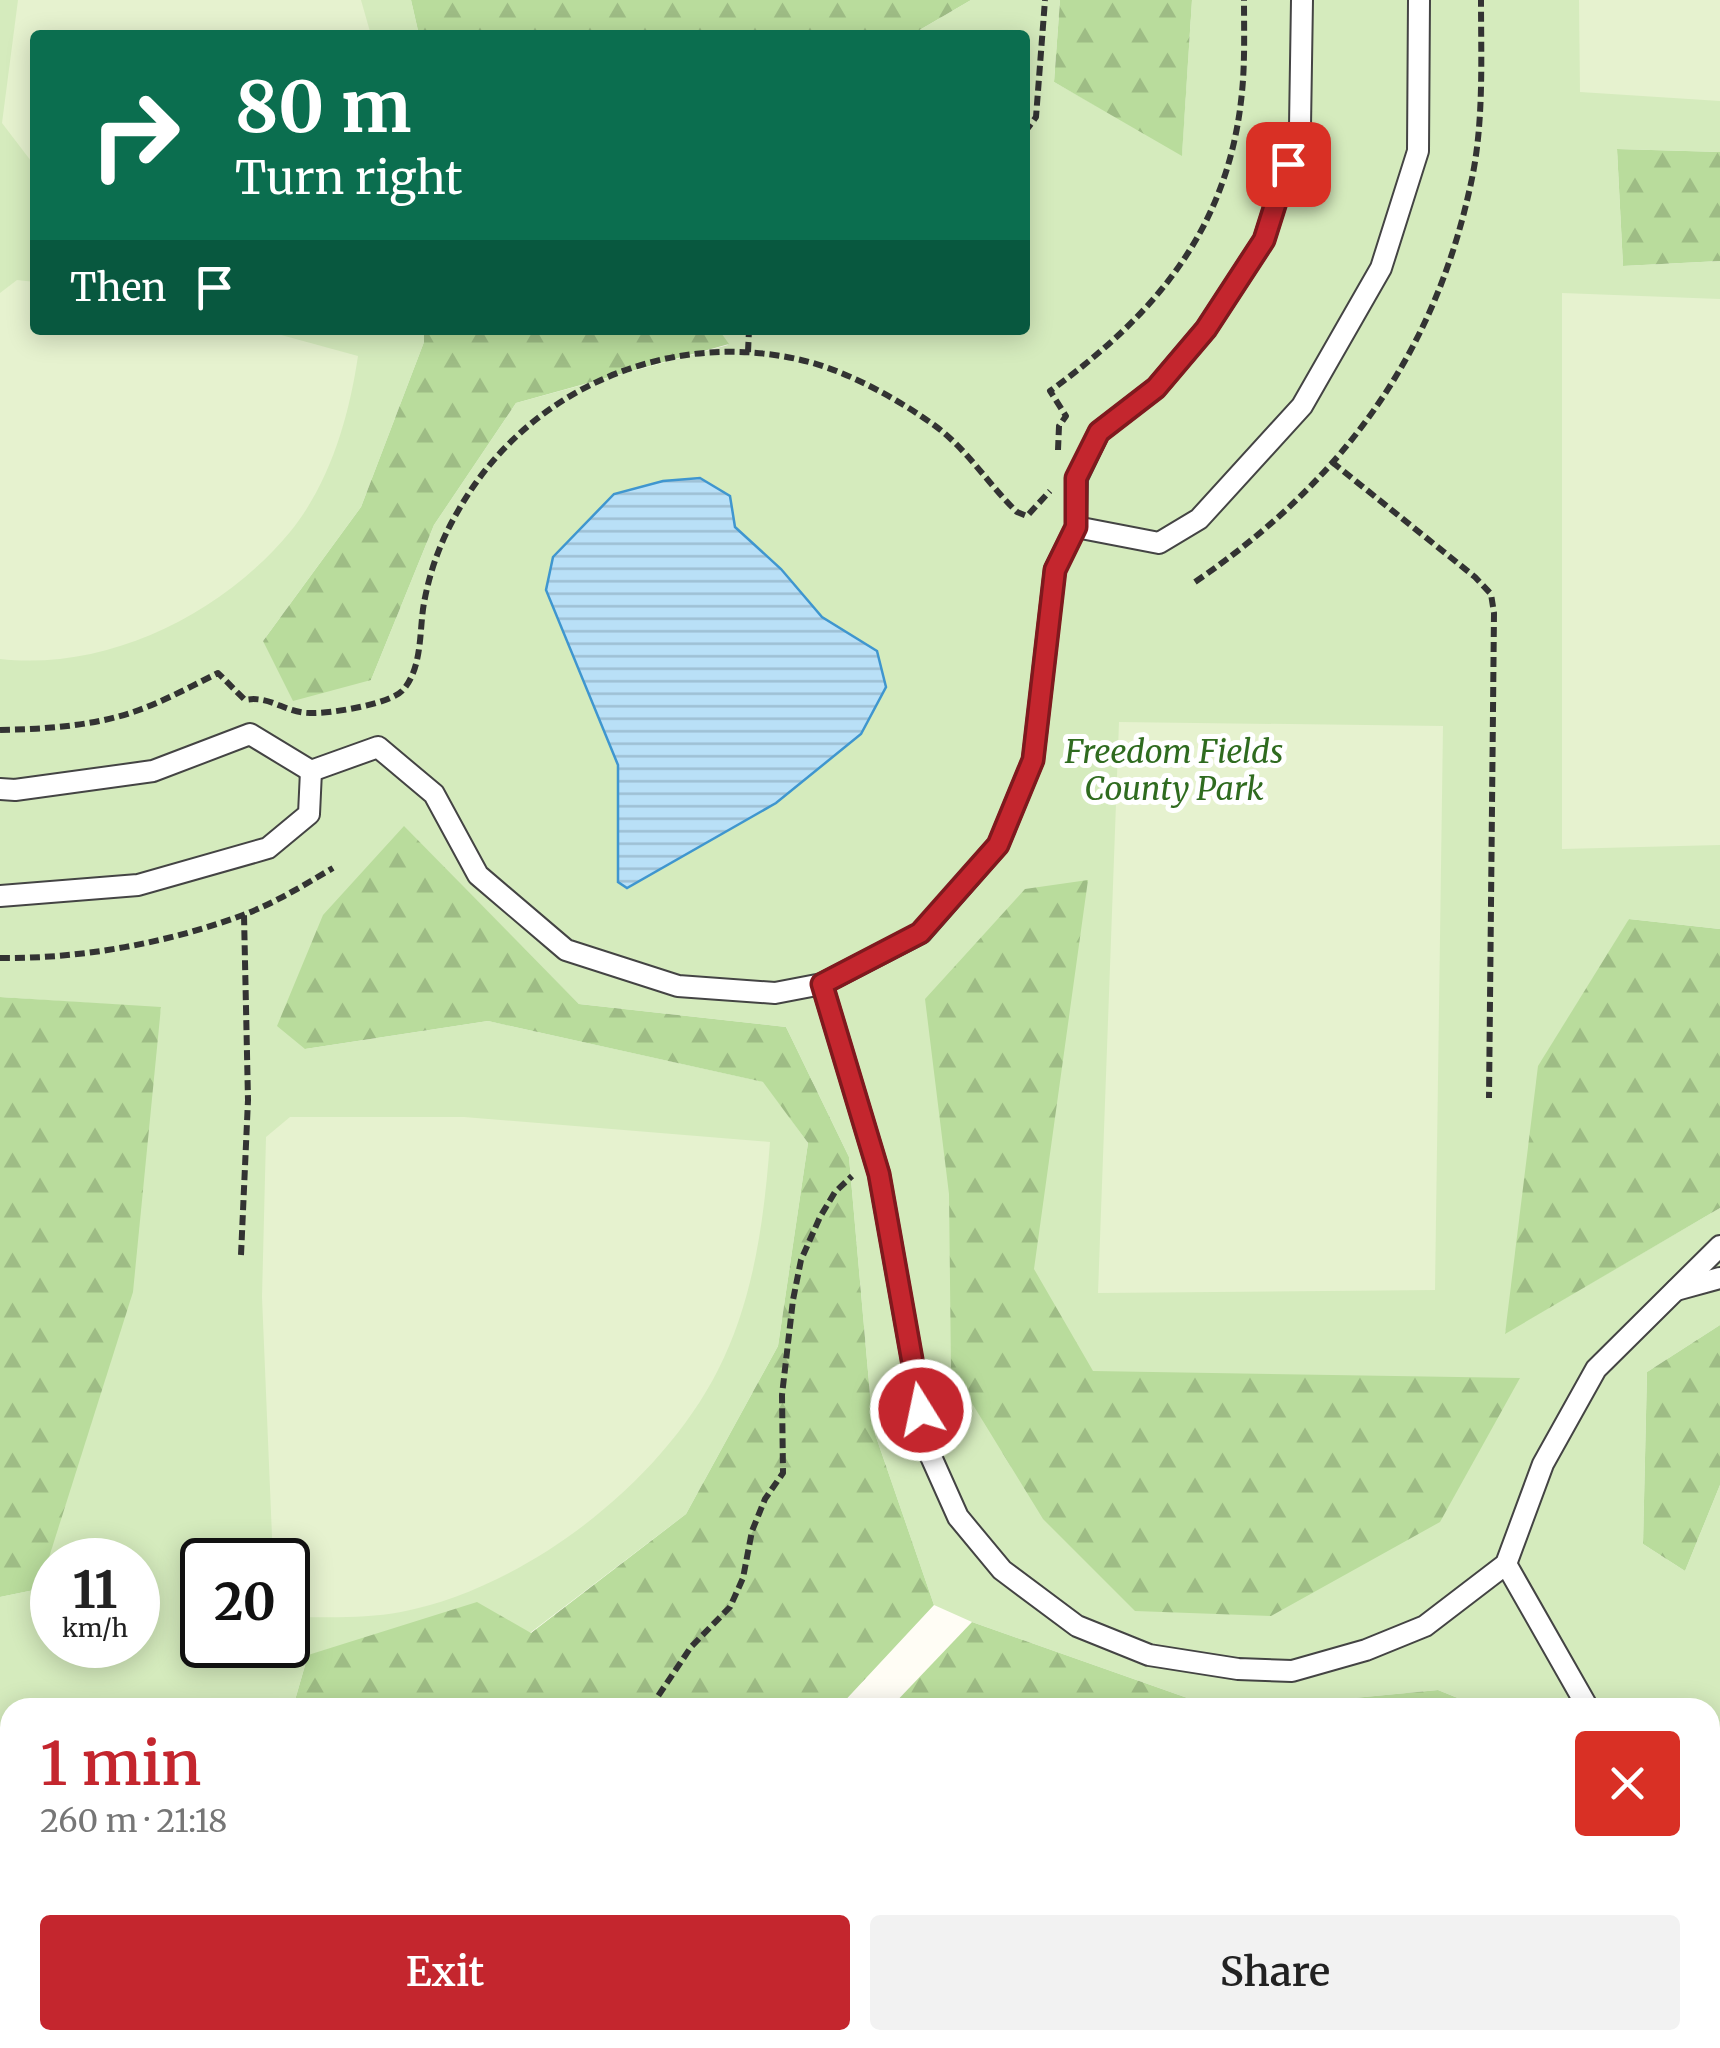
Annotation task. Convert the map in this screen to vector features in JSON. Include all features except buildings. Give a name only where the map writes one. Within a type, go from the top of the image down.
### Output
[{"type":"lane","points":[[311,771],[378,747],[434,794],[478,876],[566,950],[678,986],[775,993],[822,984],[920,933],[998,845],[1033,760],[1055,570],[1076,527],[1076,478],[1099,432],[1156,388],[1206,329],[1264,240],[1300,126],[1302,0]]},
{"type":"lane","points":[[1076,527],[1158,543],[1198,518],[1302,406],[1382,268],[1418,151],[1419,0]]},
{"type":"lane","points":[[0,789],[154,771],[250,734],[311,771]]},
{"type":"lane","points":[[0,896],[138,885],[268,848],[309,814],[311,771]]},
{"type":"lane","points":[[822,984],[873,1154],[928,1450],[958,1517],[1002,1570],[1077,1626],[1149,1655],[1238,1669],[1292,1671],[1366,1650],[1425,1626],[1506,1564],[1543,1464],[1596,1369],[1720,1246]]},
{"type":"lane","points":[[1674,1290],[1720,1278]]},
{"type":"lane","points":[[1506,1564],[1582,1698]]},
{"type":"path","points":[[1030,125],[1036,117],[1045,0]]},
{"type":"path","points":[[1057,464],[1059,426],[1066,416],[1050,392],[1103,353],[1152,304],[1188,258],[1206,221],[1236,130],[1244,62],[1244,0]]},
{"type":"path","points":[[1195,582],[1280,519],[1378,408],[1398,375],[1446,270],[1471,183],[1482,0]]},
{"type":"path","points":[[748,352],[750,335]]},
{"type":"path","points":[[0,730],[98,721],[140,710],[218,673],[244,700],[266,698],[308,714],[390,699],[404,690],[412,674],[424,604],[445,535],[460,507],[506,446],[543,412],[583,386],[621,370],[694,352],[779,356],[837,372],[932,424],[956,443],[1017,512],[1028,516],[1051,490],[1056,478]]},
{"type":"path","points":[[1332,462],[1491,594],[1494,613],[1489,1098]]},
{"type":"path","points":[[0,958],[64,956],[167,938],[244,915],[333,868]]},
{"type":"path","points":[[242,1254],[248,1082],[244,915]]},
{"type":"path","points":[[657,1698],[692,1647],[730,1607],[743,1578],[752,1531],[765,1499],[783,1473],[784,1376],[801,1260],[835,1192],[873,1154]]},
{"type":"green space","name":"Freedom Fields County Park","points":[[0,0],[411,0],[418,30],[30,30],[30,335],[424,335],[361,507],[263,641],[371,680],[434,525],[516,403],[728,345],[722,335],[1030,335],[1030,30],[920,30],[971,0],[1060,0],[1054,82],[1182,154],[1192,0],[1720,0],[1720,152],[1617,149],[1623,266],[1720,261],[1720,929],[1629,919],[1505,1333],[1720,1208],[1720,1325],[1647,1372],[1643,1544],[1685,1571],[1720,1485],[1720,1698],[1458,1698],[1438,1690],[1354,1698],[1187,1698],[934,1605],[873,1428],[849,1157],[786,1027],[579,1004],[404,827],[305,1049],[488,1021],[764,1082],[808,1143],[778,1346],[686,1514],[530,1633],[310,1655],[310,1538],[180,1538],[180,1668],[304,1668],[296,1698],[0,1698],[0,1597],[30,1591],[30,1668],[160,1668],[160,1538],[50,1538],[161,1008],[0,997]]},
{"type":"green space","points":[[18,0],[361,0],[370,30],[30,30],[30,160],[2,123]]},
{"type":"green space","points":[[411,0],[971,0],[920,30],[418,30]]},
{"type":"green space","points":[[1060,0],[1192,0],[1182,156],[1054,82]]},
{"type":"green space","points":[[1579,0],[1720,0],[1720,101],[1580,92]]},
{"type":"green space","points":[[1617,149],[1720,152],[1720,261],[1623,266]]},
{"type":"green space","points":[[17,280],[30,281],[30,335],[281,335],[358,356],[336,448],[316,492],[290,532],[231,588],[160,631],[81,656],[0,659],[0,293]]},
{"type":"green space","points":[[1562,293],[1720,299],[1720,845],[1562,849]]},
{"type":"green space","points":[[424,335],[723,335],[729,344],[516,403],[434,525],[371,680],[293,701],[263,641],[361,507]]},
{"type":"green space","points":[[1119,722],[1443,726],[1435,1290],[1098,1293]]},
{"type":"green space","points":[[404,826],[579,1004],[786,1027],[849,1157],[873,1428],[934,1605],[847,1698],[296,1698],[304,1668],[310,1668],[310,1654],[477,1602],[531,1633],[686,1514],[778,1346],[808,1143],[763,1082],[488,1021],[305,1049],[277,1026],[323,915]]},
{"type":"green space","points":[[1088,880],[1034,1269],[1093,1371],[1520,1378],[1440,1522],[1271,1616],[1135,1611],[1043,1519],[951,1369],[949,1194],[925,999],[1025,889]]},
{"type":"green space","points":[[1629,919],[1720,929],[1720,1208],[1505,1334],[1538,1066]]},
{"type":"green space","points":[[0,997],[161,1007],[133,1292],[55,1538],[30,1538],[30,1591],[0,1597]]},
{"type":"green space","points":[[290,1117],[464,1117],[770,1142],[749,1287],[718,1370],[693,1412],[626,1490],[541,1555],[495,1580],[401,1612],[310,1617],[310,1538],[272,1538],[262,1297],[266,1137]]},
{"type":"green space","points":[[1720,1325],[1720,1485],[1685,1571],[1643,1544],[1647,1372]]},
{"type":"green space","points":[[972,1622],[1187,1698],[900,1698]]},
{"type":"green space","points":[[1438,1690],[1458,1698],[1354,1698]]},
{"type":"water","points":[[700,478],[730,496],[735,527],[781,569],[822,617],[877,651],[886,687],[861,734],[776,803],[627,888],[618,882],[618,765],[546,590],[553,557],[614,494],[663,481]]},
{"type":"route","points":[[921,1410],[879,1174],[822,984],[920,933],[998,845],[1033,760],[1055,570],[1076,527],[1076,478],[1099,432],[1156,388],[1206,329],[1264,240],[1288,164]]}]
